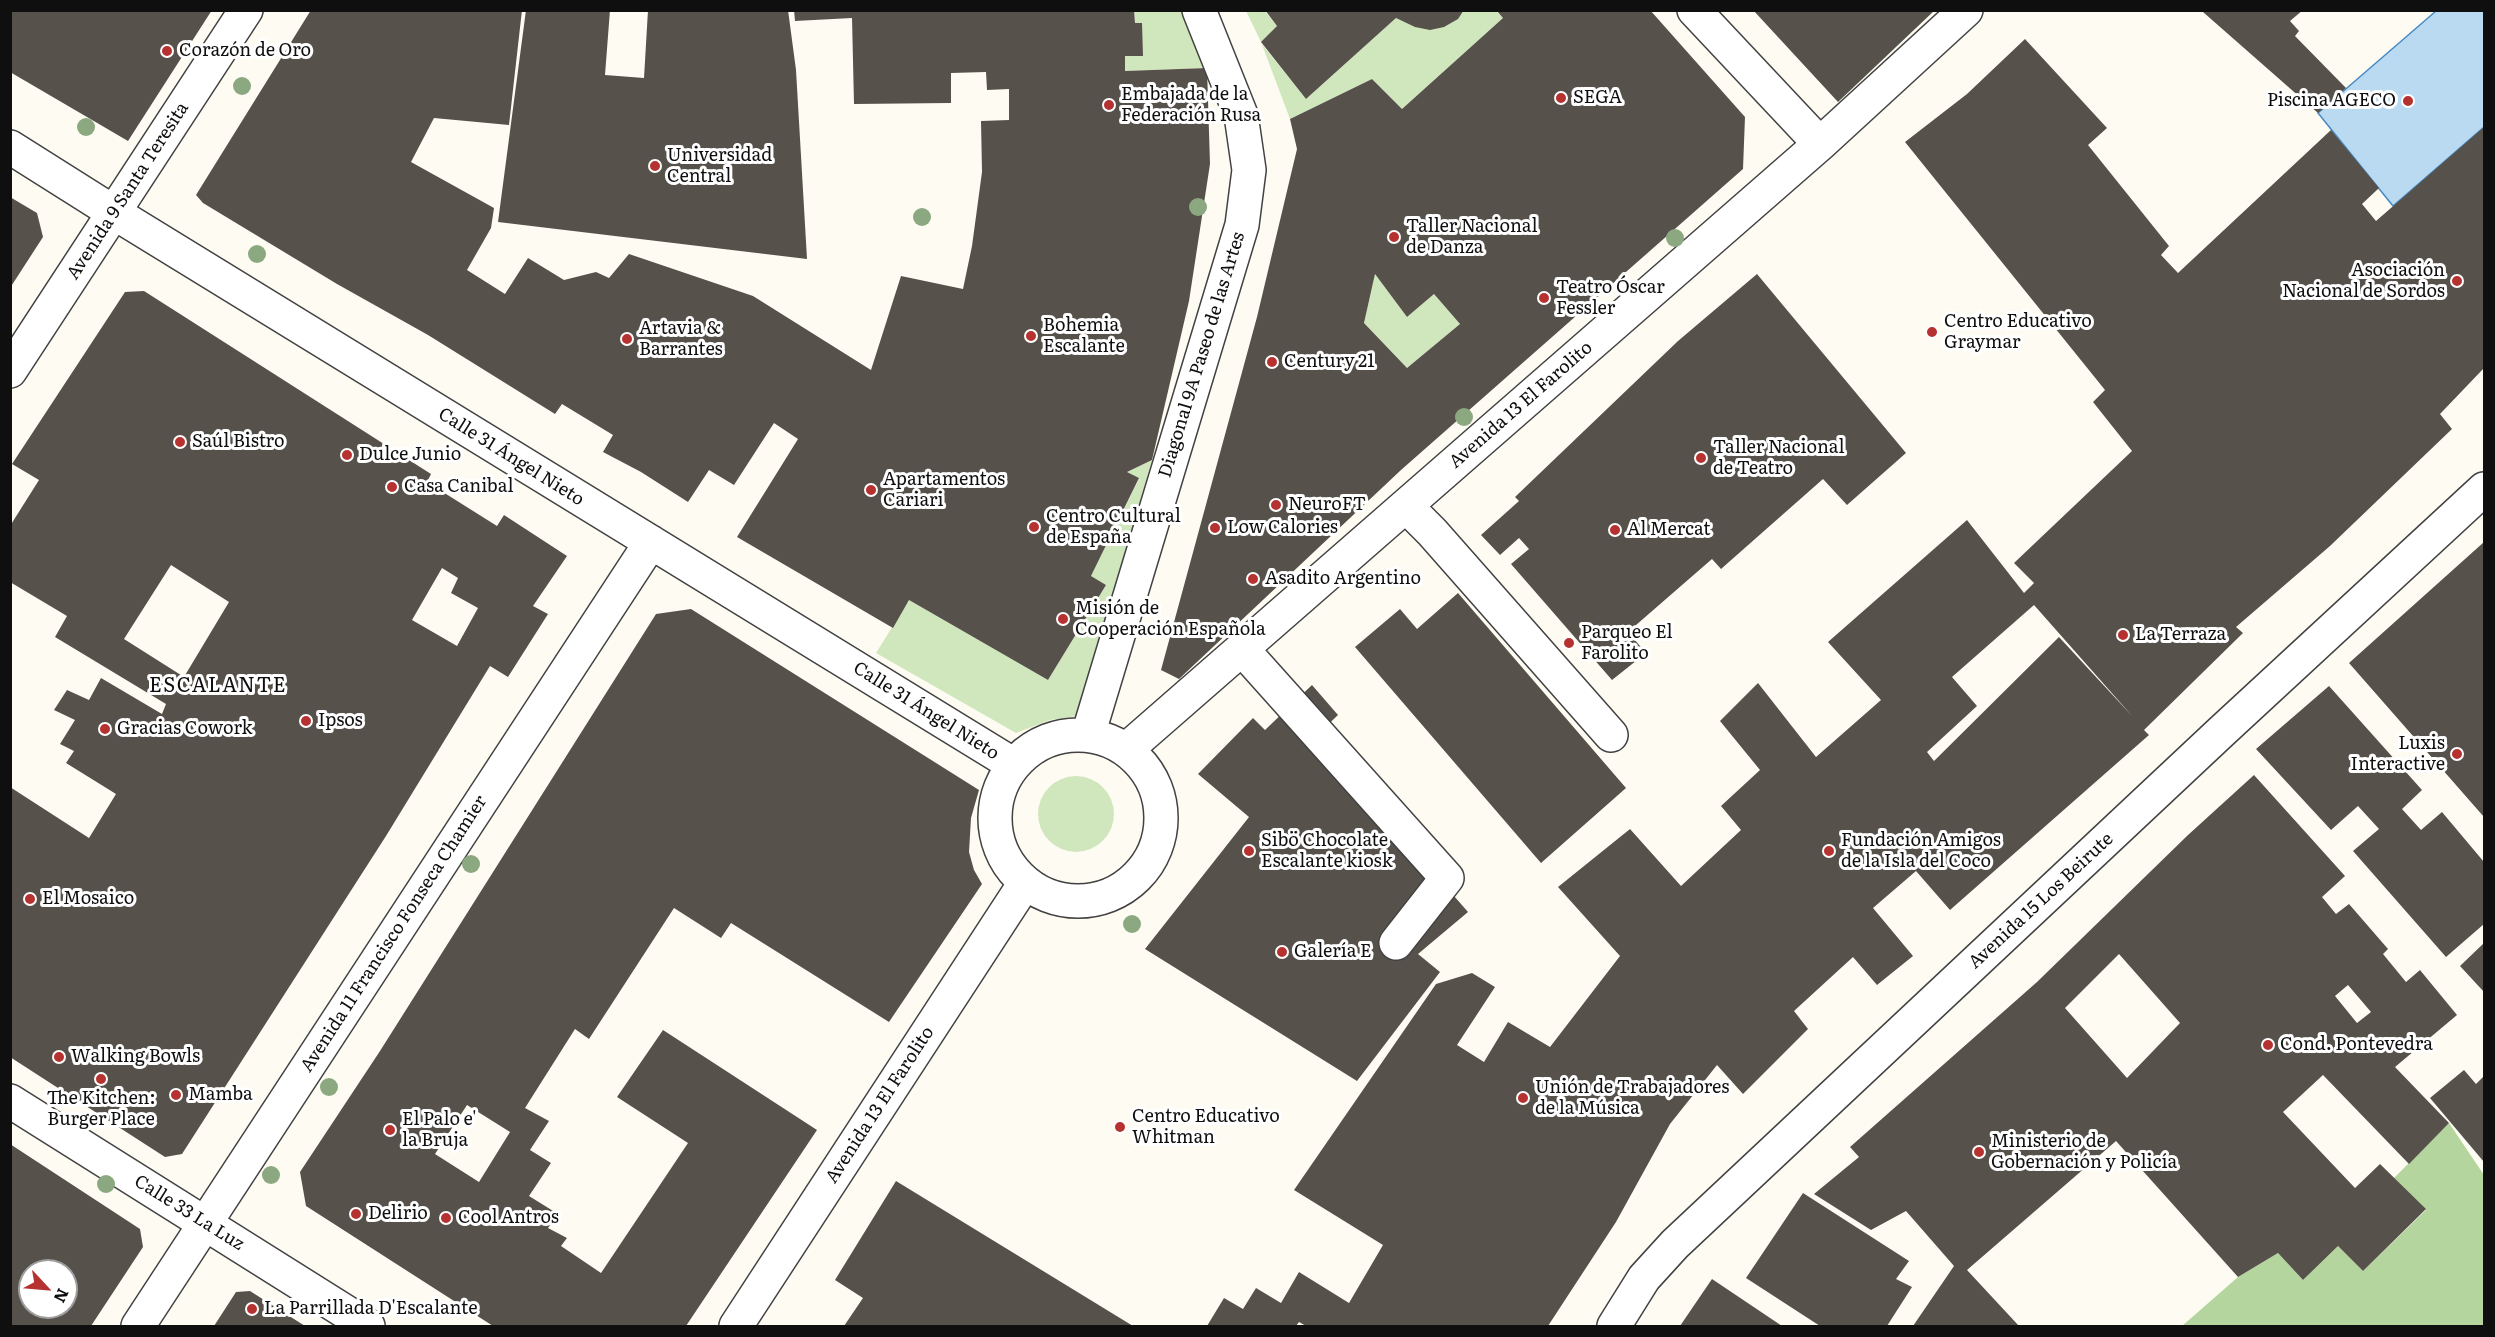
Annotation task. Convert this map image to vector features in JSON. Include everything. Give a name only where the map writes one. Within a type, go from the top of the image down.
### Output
[{"type":"street","name":"Avenida 9 Santa Teresita","points":[[10,371],[246,10]]},
{"type":"street","name":"Diagonal 9A Paseo de las Artes","points":[[1088,735],[1242,225],[1250,170],[1241,114],[1199,10]]},
{"type":"street","points":[[1694,10],[1820,144]]},
{"type":"street","name":"Avenida 13 El Farolito","points":[[1127,749],[1820,144],[1966,10]]},
{"type":"street","name":"Calle 31 Ángel Nieto","points":[[10,147],[113,213],[1014,765]]},
{"type":"street","name":"Avenida 15 Los Beirute","points":[[1614,1326],[1644,1278],[1675,1244],[2484,489]]},
{"type":"street","points":[[1406,506],[1432,532],[1611,735]]},
{"type":"street","name":"Avenida 11 Francisco Fonseca Chamier","points":[[138,1326],[651,542]]},
{"type":"street","points":[[1242,649],[1448,878],[1396,943]]},
{"type":"street","points":[[1067,734],[1088,735],[1109,740],[1127,749],[1143,765],[1155,784],[1161,806],[1161,828],[1156,849],[1144,869],[1128,885],[1109,896],[1087,901],[1065,901],[1044,894],[1025,883],[1008,863],[997,840],[996,831],[995,813],[1000,788],[1014,765],[1029,750],[1046,740],[1067,734]]},
{"type":"street","name":"Avenida 13 El Farolito","points":[[736,1326],[1025,883]]},
{"type":"street","name":"Calle 33 La Luz","points":[[10,1101],[368,1326]]},
{"type":"green space","points":[[1134,11],[1184,11],[1207,68],[1125,71],[1125,56],[1142,56]]},
{"type":"green space","points":[[1246,11],[1265,11],[1277,26],[1261,43],[1261,42]]},
{"type":"green space","points":[[1464,11],[1496,11],[1503,18],[1402,109],[1372,79],[1290,119],[1262,44],[1306,99],[1396,18],[1414,25],[1432,28],[1449,24]]},
{"type":"green space","points":[[1375,274],[1407,317],[1434,294],[1460,324],[1407,368],[1364,323]]},
{"type":"green space","points":[[1152,460],[1077,716],[1050,720],[1016,733],[876,653],[909,600],[1048,680],[1106,585],[1091,576],[1139,479],[1127,472]]},
{"type":"green space","points":[[1076,776],[1090,779],[1103,787],[1111,800],[1114,814],[1111,828],[1103,841],[1090,849],[1076,852],[1062,849],[1049,841],[1041,828],[1038,814],[1041,800],[1049,787],[1062,779]]},
{"type":"green space","points":[[2449,1123],[2484,1175],[2484,1326],[2182,1326],[2238,1277],[2278,1253],[2303,1280],[2338,1246],[2363,1271],[2426,1210],[2394,1178]]},
{"type":"water","name":"Piscina AGECO","points":[[2436,11],[2484,11],[2484,127],[2393,206],[2318,113]]},
{"type":"building","points":[[10,10],[212,10],[128,141],[10,72]]},
{"type":"building","points":[[311,10],[522,10],[509,125],[434,118],[411,162],[494,208],[491,228],[467,270],[505,294],[528,258],[564,280],[596,272],[609,278],[629,254],[753,296],[871,370],[901,276],[963,289],[972,246],[982,172],[981,121],[1009,120],[1009,89],[987,90],[986,72],[951,73],[951,103],[854,104],[852,18],[795,21],[794,10],[1134,10],[1135,23],[1142,23],[1143,56],[1125,56],[1125,71],[1207,68],[1210,164],[1189,301],[1152,460],[1127,472],[1139,478],[1091,576],[1106,585],[1048,680],[909,600],[893,628],[737,537],[798,439],[774,423],[734,485],[709,470],[688,502],[641,472],[603,452],[613,435],[562,404],[555,414],[428,335],[337,284],[203,203],[196,195]]},
{"type":"building","name":"Universidad Central","points":[[526,10],[610,10],[605,75],[644,78],[648,10],[788,10],[796,70],[807,259],[498,222]]},
{"type":"building","points":[[1265,10],[1464,10],[1458,19],[1444,27],[1430,30],[1415,27],[1396,18],[1306,99],[1261,42],[1277,26]]},
{"type":"building","points":[[1496,10],[1650,10],[1745,117],[1743,169],[1401,470],[1179,679],[1161,670],[1257,317],[1297,149],[1290,119],[1372,79],[1402,109],[1503,18]],"holes":[[[1375,274],[1407,317],[1434,294],[1460,324],[1407,368],[1364,323]]]},
{"type":"building","points":[[1753,10],[1935,10],[1838,102]]},
{"type":"building","points":[[2204,10],[2303,10],[2290,21],[2299,31],[2295,36],[2346,88],[2318,113],[2203,12]]},
{"type":"building","points":[[2025,39],[2107,128],[2088,145],[2169,246],[2161,255],[2178,273],[2331,130],[2379,188],[2362,204],[2376,221],[2484,127],[2484,368],[2440,414],[2452,429],[2330,546],[2236,627],[2243,633],[2144,730],[2149,735],[1950,910],[1916,871],[1873,908],[1913,956],[1877,985],[1853,957],[1794,1011],[1808,1029],[1743,1094],[1717,1065],[1670,1124],[1616,1222],[1548,1326],[1306,1326],[1299,1322],[1296,1326],[1207,1326],[1224,1298],[1243,1309],[1256,1288],[1281,1303],[1299,1272],[1349,1303],[1383,1245],[1294,1190],[1436,984],[1472,973],[1495,987],[1457,1045],[1484,1062],[1508,1022],[1550,1047],[1620,956],[1558,887],[1630,829],[1681,886],[1741,830],[1721,806],[1760,770],[1720,721],[1758,683],[1816,757],[1881,700],[1828,642],[1967,520],[2024,593],[2034,583],[2014,563],[2132,451],[2093,402],[2105,390],[1905,142],[1967,94]],"holes":[[[2034,605],[2133,717],[2059,637],[1934,761],[1927,752],[1977,706],[1952,677]]]},
{"type":"building","points":[[10,197],[37,213],[43,237],[10,288]]},
{"type":"building","points":[[1757,274],[1906,453],[1847,505],[1823,479],[1721,569],[1712,559],[1628,632],[1646,653],[1612,680],[1511,564],[1529,549],[1519,538],[1500,555],[1481,535],[1519,501],[1515,497],[1678,341]]},
{"type":"building","points":[[144,291],[431,474],[427,482],[497,526],[504,515],[567,556],[533,606],[548,614],[508,677],[490,666],[386,836],[182,1154],[165,1157],[10,1057],[10,787],[89,838],[116,794],[66,763],[74,751],[60,744],[75,720],[54,710],[67,690],[89,700],[101,678],[162,714],[166,704],[55,637],[67,616],[10,582],[10,526],[39,480],[12,464],[125,292]],"holes":[[[171,565],[229,602],[184,677],[124,639]],[[442,568],[458,578],[451,593],[478,608],[457,646],[412,620]]]},
{"type":"building","name":"Luxis Interactive","points":[[2484,542],[2484,817],[2349,663]]},
{"type":"building","points":[[1458,593],[1626,788],[1541,863],[1355,647],[1400,609],[1417,629]]},
{"type":"building","points":[[691,609],[979,790],[971,818],[969,852],[974,870],[982,884],[889,1022],[731,923],[721,938],[674,908],[589,1039],[575,1029],[525,1108],[549,1121],[530,1150],[551,1163],[529,1196],[558,1214],[548,1228],[567,1238],[561,1246],[601,1273],[688,1143],[617,1097],[663,1030],[817,1130],[686,1326],[493,1326],[306,1206],[300,1172],[380,1051],[656,614]],"holes":[[[467,1105],[510,1132],[479,1182],[435,1154]]]},
{"type":"building","points":[[1312,685],[1338,715],[1315,737],[1468,912],[1418,954],[1440,972],[1357,1081],[1145,949],[1249,817],[1198,774],[1253,718],[1265,730]]},
{"type":"building","points":[[2329,686],[2422,790],[2402,809],[2421,830],[2442,812],[2484,862],[2484,924],[2446,957],[2353,851],[2379,829],[2358,806],[2331,830],[2256,749]]},
{"type":"building","points":[[2254,775],[2345,876],[2322,897],[2336,914],[2349,904],[2388,949],[2383,954],[2406,982],[2420,970],[2457,1015],[2395,1067],[2449,1123],[2409,1164],[2323,1075],[2283,1112],[2355,1188],[2380,1164],[2426,1209],[2363,1271],[2338,1246],[2303,1280],[2278,1253],[2238,1277],[2116,1141],[1967,1270],[2019,1326],[1913,1326],[1954,1266],[1906,1211],[1871,1230],[1814,1194],[1859,1157],[1850,1147],[2037,982],[2188,835]],"holes":[[[2119,954],[2180,1023],[2127,1078],[2065,1008]],[[2348,985],[2371,1012],[2357,1023],[2335,996]]]},
{"type":"building","points":[[2484,943],[2484,992],[2460,966]]},
{"type":"building","points":[[2464,1070],[2476,1084],[2484,1076],[2484,1162],[2430,1098]]},
{"type":"building","points":[[10,1144],[140,1229],[143,1247],[91,1326],[10,1326]]},
{"type":"building","points":[[896,1181],[1133,1326],[844,1326],[863,1298],[835,1280]]},
{"type":"building","points":[[1803,1193],[1909,1261],[1896,1279],[1912,1287],[1887,1326],[1820,1326],[1746,1278]]},
{"type":"building","points":[[1712,1279],[1782,1326],[1680,1326]]},
{"type":"building","name":"La Parrillada D'Escalante","points":[[250,1291],[305,1326],[214,1326],[236,1292]]},
{"type":"place","name":"Corazón de Oro","points":[[167,51]]},
{"type":"place","name":"SEGA","points":[[1561,98]]},
{"type":"place","name":"Piscina AGECO","points":[[2408,101]]},
{"type":"place","name":"Embajada de la Federación Rusa","points":[[1109,105]]},
{"type":"place","name":"Universidad Central","points":[[655,166]]},
{"type":"place","name":"Taller Nacional de Danza","points":[[1394,237]]},
{"type":"place","name":"Asociación Nacional de Sordos","points":[[2457,281]]},
{"type":"place","name":"Teatro Óscar Fessler","points":[[1544,298]]},
{"type":"place","name":"Centro Educativo Graymar","points":[[1932,332]]},
{"type":"place","name":"Bohemia Escalante","points":[[1031,336]]},
{"type":"place","name":"Artavia & Barrantes","points":[[627,339]]},
{"type":"place","name":"Century 21","points":[[1272,362]]},
{"type":"place","name":"Saúl Bistro","points":[[180,442]]},
{"type":"place","name":"Dulce Junio","points":[[347,455]]},
{"type":"place","name":"Taller Nacional de Teatro","points":[[1701,458]]},
{"type":"place","name":"Casa Canibal","points":[[392,487]]},
{"type":"place","name":"Apartamentos Cariari","points":[[871,490]]},
{"type":"place","name":"NeuroFT","points":[[1276,505]]},
{"type":"place","name":"Centro Cultural de España","points":[[1034,527]]},
{"type":"place","name":"Low Calories","points":[[1215,528]]},
{"type":"place","name":"Al Mercat","points":[[1615,530]]},
{"type":"place","name":"Asadito Argentino","points":[[1253,579]]},
{"type":"place","name":"Misión de Cooperación Española","points":[[1063,619]]},
{"type":"place","name":"La Terraza","points":[[2123,635]]},
{"type":"place","name":"Parqueo El Farolito","points":[[1569,643]]},
{"type":"place","name":"Ipsos","points":[[306,721]]},
{"type":"place","name":"Gracias Cowork","points":[[105,729]]},
{"type":"place","name":"Luxis Interactive","points":[[2457,754]]},
{"type":"place","name":"Sibö Chocolate Escalante kiosk","points":[[1249,851]]},
{"type":"place","name":"Fundación Amigos de la Isla del Coco","points":[[1829,851]]},
{"type":"place","name":"El Mosaico","points":[[30,899]]},
{"type":"place","name":"Galería E","points":[[1282,952]]},
{"type":"place","name":"Cond. Pontevedra","points":[[2268,1045]]},
{"type":"place","name":"Walking Bowls","points":[[59,1057]]},
{"type":"place","name":"The Kitchen: Burger Place","points":[[101,1079]]},
{"type":"place","name":"Mamba","points":[[176,1095]]},
{"type":"place","name":"Unión de Trabajadores de la Música","points":[[1523,1098]]},
{"type":"place","name":"Centro Educativo Whitman","points":[[1120,1127]]},
{"type":"place","name":"El Palo e' la Bruja","points":[[390,1130]]},
{"type":"place","name":"Ministerio de Gobernación y Policía","points":[[1979,1152]]},
{"type":"place","name":"Delirio","points":[[356,1214]]},
{"type":"place","name":"Cool Antros","points":[[446,1218]]},
{"type":"place","name":"La Parrillada D'Escalante","points":[[252,1309]]},
{"type":"district","name":"ESCALANTE","points":[[218,686]]}]
